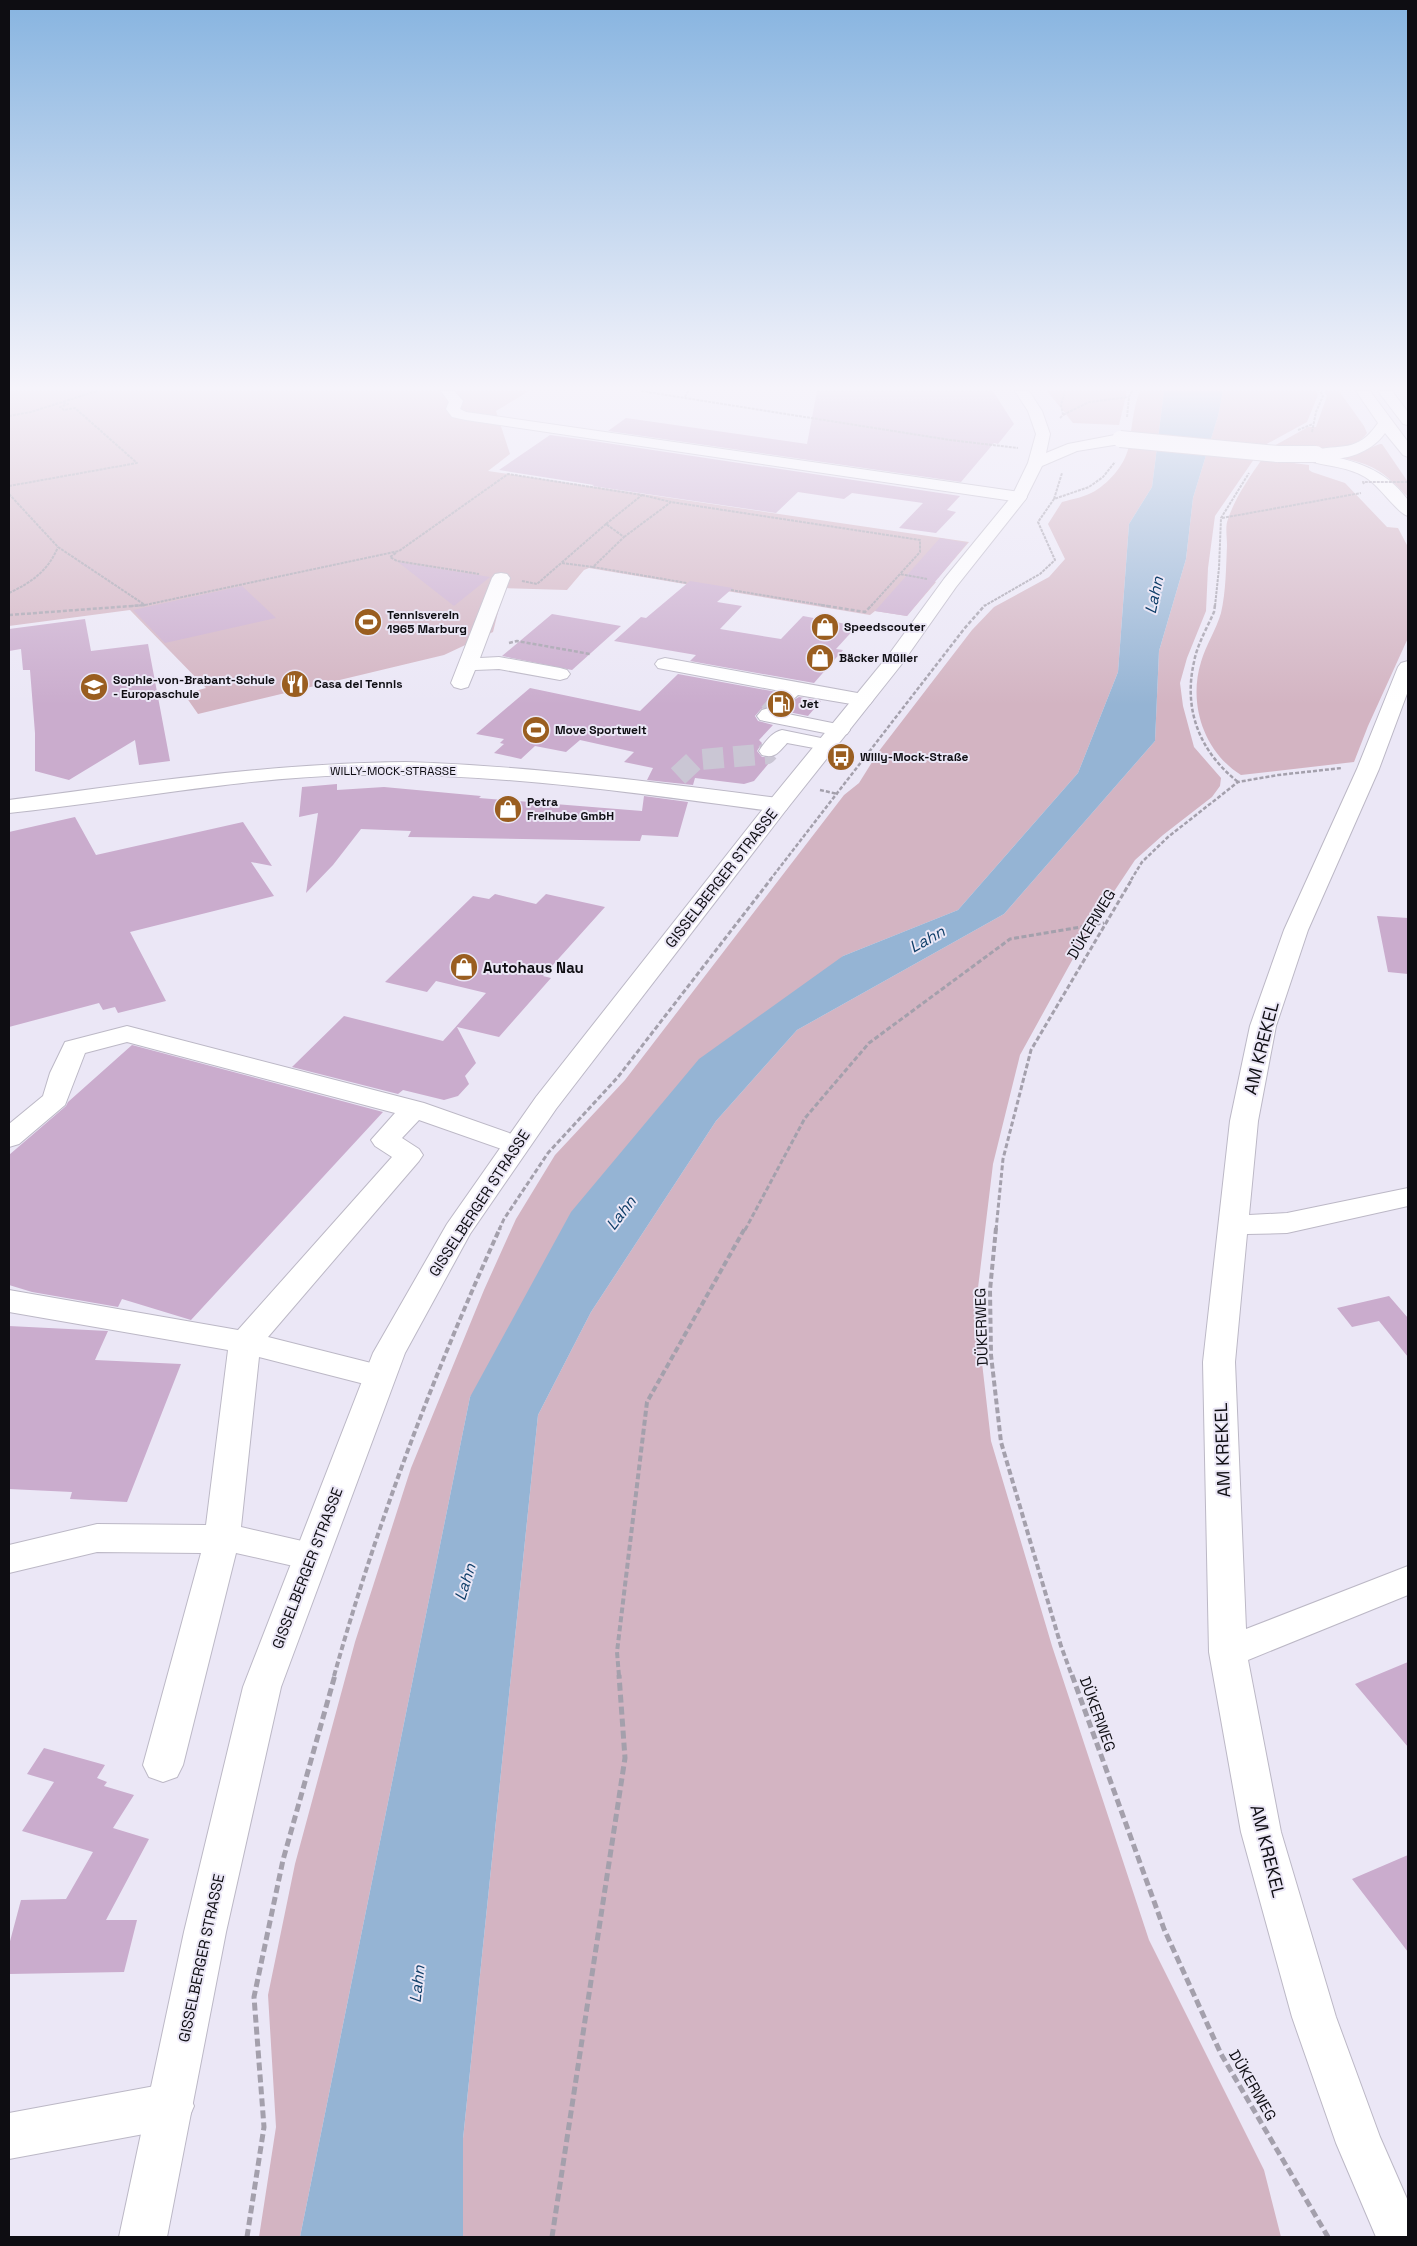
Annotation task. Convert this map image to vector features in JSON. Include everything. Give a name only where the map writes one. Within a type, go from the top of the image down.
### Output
[{"type":"main road","name":"GISSELBERGER STRASSE","points":[[143,2237],[205,1932],[262,1687],[389,1353],[457,1231],[546,1103],[778,805],[834,738],[894,661],[950,583],[1019,496]]},
{"type":"main road","points":[[1395,496],[1408,511]]},
{"type":"main road","points":[[461,683],[501,578]]},
{"type":"main road","points":[[468,665],[499,663],[560,674]]},
{"type":"main road","points":[[665,664],[790,691],[862,700]]},
{"type":"main road","name":"AM KREKEL","points":[[1400,2237],[1358,2143],[1314,2017],[1261,1832],[1228,1652],[1219,1362],[1244,1121],[1264,1026],[1296,930],[1368,769],[1408,667]]},
{"type":"main road","points":[[769,714],[766,716],[834,738]]},
{"type":"main road","points":[[769,750],[782,736],[834,738]]},
{"type":"main road","name":"WILLY-MOCK-STRASSE","points":[[9,807],[247,776],[353,769],[480,772],[671,783],[778,805]]},
{"type":"main road","points":[[9,1138],[56,1099],[63,1073],[74,1048],[128,1034],[414,1109],[516,1145]]},
{"type":"main road","points":[[163,1765],[222,1539],[245,1342],[409,1155],[385,1140],[414,1109]]},
{"type":"main road","points":[[1233,1225],[1287,1223],[1408,1197]]},
{"type":"main road","points":[[9,1301],[245,1342],[380,1376]]},
{"type":"main road","points":[[9,1559],[97,1538],[234,1539],[311,1556]]},
{"type":"main road","points":[[1228,1652],[1408,1580]]},
{"type":"main road","points":[[9,2136],[171,2106]]},
{"type":"path","points":[[11,496],[58,546],[145,605]]},
{"type":"path","points":[[9,615],[145,605],[399,551],[477,496]]},
{"type":"path","points":[[624,537],[606,524],[641,496]]},
{"type":"path","points":[[645,496],[671,502],[920,540],[920,552],[864,612],[731,590]]},
{"type":"path","points":[[247,2237],[264,2127],[254,1997],[283,1860],[344,1642],[402,1465],[472,1290],[504,1219],[548,1152],[618,1077],[964,629],[986,605],[1040,574],[1055,560],[1038,522],[1054,499],[1066,496]]},
{"type":"path","points":[[1235,496],[1221,518],[1219,568],[1214,612],[1194,660],[1190,682],[1190,705],[1204,746],[1224,771],[1238,782],[1312,770],[1368,769]]},
{"type":"path","points":[[1221,518],[1343,496]]},
{"type":"path","points":[[593,567],[624,537],[671,502]]},
{"type":"path","points":[[9,593],[41,575],[52,561],[58,546]]},
{"type":"path","points":[[562,563],[687,583]]},
{"type":"path","points":[[900,574],[950,583]]},
{"type":"path","name":"DÜKERWEG","points":[[1238,782],[1168,838],[1142,862],[1104,923],[1031,1050],[1003,1160],[990,1290],[992,1355],[1001,1442],[1061,1646],[1164,1929],[1222,2054],[1328,2237]]},
{"type":"path","points":[[552,2237],[625,1758],[617,1652],[647,1402],[730,1257],[805,1118],[868,1043],[1010,939],[1104,923]]},
{"type":"shaded area","points":[[9,496],[656,496],[969,542],[938,578],[909,573],[906,577],[936,582],[907,616],[875,611],[870,615],[589,568],[584,570],[567,590],[504,588],[493,632],[444,655],[198,714],[184,694],[206,688],[130,610],[9,626]]},
{"type":"shaded area","points":[[1083,496],[1147,496],[1129,524],[1118,672],[1078,773],[958,910],[843,956],[470,1397],[300,2237],[259,2237],[276,2127],[268,1995],[295,1864],[355,1642],[411,1468],[484,1290],[516,1219],[555,1155],[625,1080],[844,795],[859,783],[879,751],[972,630],[994,607],[1049,577],[1065,559],[1048,524],[1062,502]]},
{"type":"shaded area","points":[[1194,496],[1229,496],[1215,516],[1208,568],[1206,611],[1187,658],[1180,683],[1183,706],[1194,747],[1221,778],[1220,786],[1212,797],[1163,835],[1135,860],[1091,926],[1020,1055],[993,1164],[978,1288],[981,1354],[991,1441],[1052,1646],[1149,1940],[1264,2170],[1281,2237],[463,2237],[463,2139],[538,1415],[591,1312],[716,1121],[797,1030],[1004,914],[1155,741],[1159,651],[1186,559]]},
{"type":"shaded area","points":[[1238,496],[1357,496],[1387,527],[1398,528],[1408,547],[1408,638],[1368,726],[1354,762],[1241,775],[1217,754],[1202,726],[1198,710],[1197,678],[1203,656],[1223,605],[1226,571],[1226,528]]},
{"type":"water","name":"Lahn","points":[[1147,496],[1194,496],[1186,559],[1159,651],[1155,741],[1004,914],[797,1030],[716,1121],[591,1312],[538,1415],[463,2139],[463,2237],[300,2237],[470,1397],[571,1212],[699,1059],[843,956],[958,910],[1078,773],[1118,672],[1129,524]]},
{"type":"building","points":[[659,496],[794,496],[776,513]]},
{"type":"building","points":[[823,496],[848,496],[844,499]]},
{"type":"building","points":[[872,496],[960,496],[947,510],[956,512],[936,533],[899,528],[923,503]]},
{"type":"building","points":[[940,538],[967,543],[907,616],[875,611]]},
{"type":"building","points":[[398,562],[490,577],[454,606]]},
{"type":"building","points":[[690,581],[733,588],[717,602],[742,606],[720,629],[781,639],[803,616],[857,626],[836,649],[843,650],[814,683],[690,661],[696,655],[614,641],[641,617],[646,618]]},
{"type":"building","points":[[242,586],[276,618],[165,643],[133,610]]},
{"type":"building","points":[[552,614],[621,626],[572,670],[502,656]]},
{"type":"building","points":[[85,619],[91,651],[148,644],[170,761],[139,765],[135,740],[69,780],[35,771],[35,733],[30,670],[23,670],[21,649],[9,651],[9,629]]},
{"type":"building","points":[[678,674],[777,692],[776,696],[783,702],[792,701],[799,697],[821,701],[808,716],[779,710],[770,706],[761,709],[755,716],[758,721],[773,725],[759,740],[762,743],[757,751],[762,757],[774,757],[754,781],[744,784],[695,778],[693,785],[647,780],[653,768],[624,762],[634,752],[580,740],[566,752],[535,746],[521,759],[494,753],[504,744],[500,743],[504,739],[476,734],[530,688],[640,711]]},
{"type":"building","points":[[337,784],[337,790],[384,787],[481,796],[479,798],[642,811],[644,796],[688,802],[678,837],[642,835],[640,841],[408,837],[411,831],[361,829],[333,865],[306,893],[318,813],[299,817],[302,787]]},
{"type":"building","points":[[75,817],[96,855],[243,822],[272,866],[251,862],[274,896],[130,932],[166,1001],[118,1013],[115,1007],[103,1010],[99,1003],[9,1027],[9,832]]},
{"type":"building","points":[[495,894],[536,904],[546,894],[605,907],[543,976],[551,978],[499,1037],[457,1027],[476,1063],[465,1076],[469,1084],[458,1096],[444,1100],[403,1090],[398,1094],[292,1067],[344,1016],[443,1041],[486,993],[436,981],[427,992],[385,982],[473,896],[489,899]]},
{"type":"building","points":[[1377,916],[1408,918],[1408,974],[1388,972]]},
{"type":"building","points":[[132,1045],[383,1112],[191,1320],[122,1299],[118,1307],[32,1292],[9,1285],[9,1155]]},
{"type":"building","points":[[1389,1296],[1408,1318],[1408,1357],[1379,1321],[1352,1327],[1337,1308]]},
{"type":"building","points":[[9,1326],[108,1331],[95,1360],[181,1364],[127,1502],[70,1499],[72,1492],[9,1489]]},
{"type":"building","points":[[1408,1662],[1408,1747],[1355,1684]]},
{"type":"building","points":[[44,1748],[105,1765],[97,1778],[107,1782],[104,1786],[134,1795],[113,1828],[149,1839],[106,1920],[137,1920],[124,1972],[9,1974],[9,1945],[21,1900],[66,1899],[93,1852],[22,1831],[54,1782],[27,1774]]},
{"type":"building","points":[[1408,1855],[1408,1952],[1352,1879]]},
{"type":"tunnel","points":[[769,714],[787,695]]},
{"type":"tunnel","points":[[678,776],[695,760],[766,754],[769,751]]},
{"type":"place","name":"Tennisverein 1965 Marburg","points":[[368,622]]},
{"type":"place","name":"Speedscouter","points":[[825,627]]},
{"type":"place","name":"Bäcker Müller","points":[[820,658]]},
{"type":"place","name":"Casa del Tennis","points":[[295,684]]},
{"type":"place","name":"Sophie-von-Brabant-Schule - Europaschule","points":[[94,687]]},
{"type":"place","name":"Jet","points":[[781,704]]},
{"type":"place","name":"Move Sportwelt","points":[[536,730]]},
{"type":"place","name":"Willy-Mock-Straße","points":[[841,757]]},
{"type":"place","name":"Petra Freihube GmbH","points":[[508,809]]},
{"type":"place","name":"Autohaus Nau","points":[[464,967]]}]
